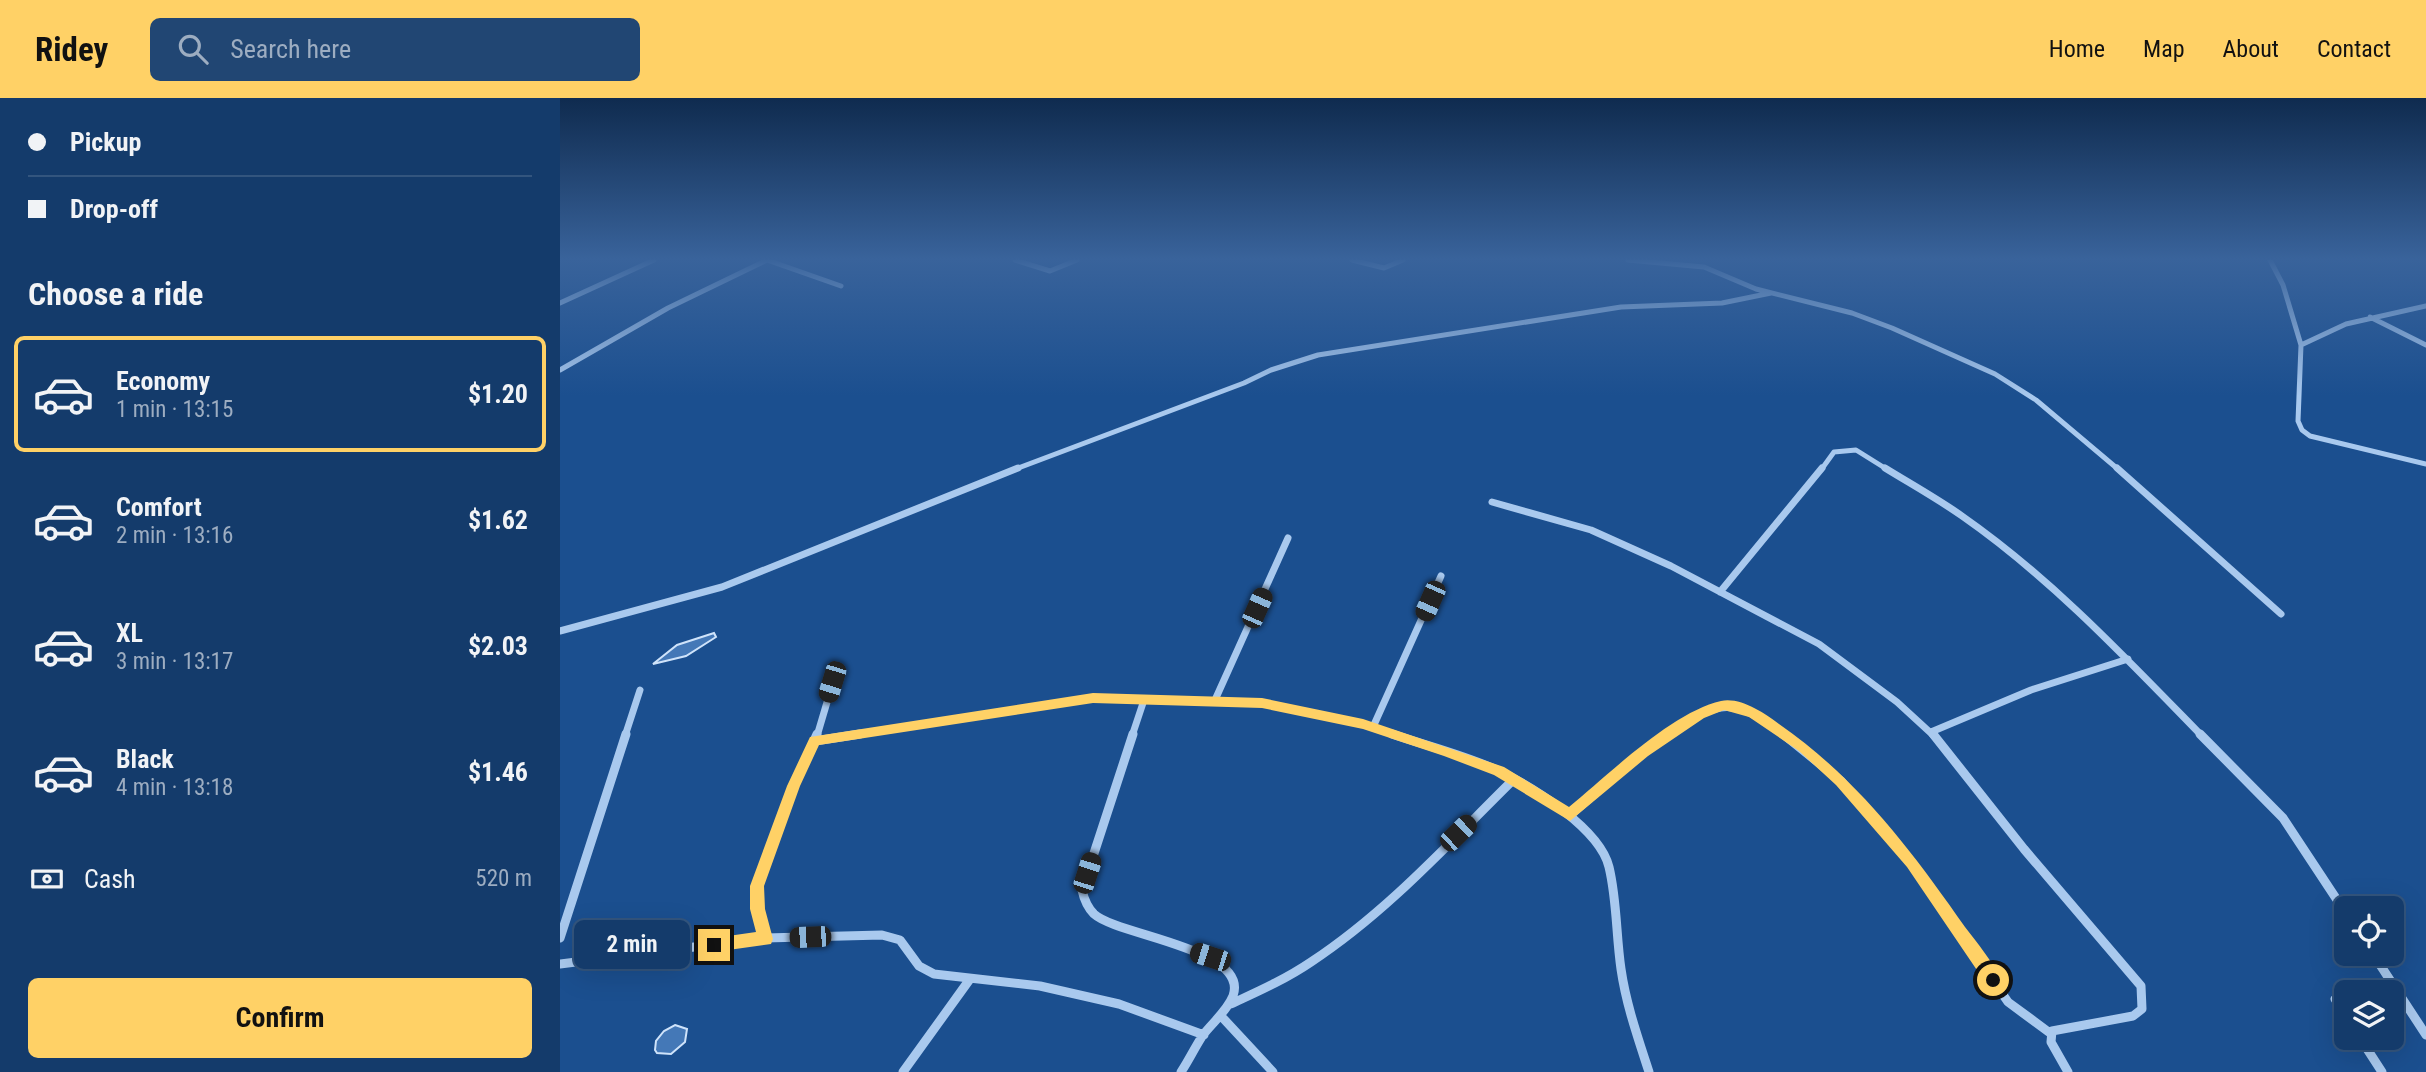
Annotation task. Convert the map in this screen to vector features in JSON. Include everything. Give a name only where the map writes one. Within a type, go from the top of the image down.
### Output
[{"type":"street","points":[[560,370],[673,305]]},
{"type":"street","points":[[560,631],[747,578],[968,486],[1307,358],[1398,340],[1533,323],[1620,307],[1659,305]]},
{"type":"street","points":[[1821,305],[1852,313],[1892,328],[1995,374],[2026,394],[2076,432],[2281,614]]},
{"type":"street","points":[[2289,305],[2301,345],[2298,413],[2302,430],[2318,439],[2426,464]]},
{"type":"street","points":[[2301,345],[2332,329],[2370,317],[2426,306]]},
{"type":"street","points":[[2370,317],[2426,345]]},
{"type":"street","points":[[1720,592],[1810,485],[1834,452],[1856,450],[1907,480],[2003,547],[2128,659],[2283,818],[2334,896]]},
{"type":"street","points":[[1492,502],[1591,530],[1671,566],[1819,644],[1897,702],[1931,732],[2024,849],[2141,986],[2144,997],[2142,1009],[2133,1016],[2057,1028],[2050,1033]]},
{"type":"street","points":[[1215,700],[1288,538]]},
{"type":"street","points":[[1373,727],[1441,576]]},
{"type":"street","points":[[1931,732],[2031,690],[2128,659]]},
{"type":"street","points":[[765,939],[757,909],[757,886],[793,786],[814,741],[832,682]]},
{"type":"street","points":[[560,938],[640,690]]},
{"type":"street","points":[[814,741],[1093,698],[1120,696],[1144,700],[1215,700],[1262,703],[1373,727],[1499,771],[1570,815],[1596,841],[1609,867],[1621,970],[1637,1037],[1650,1072]]},
{"type":"street","points":[[1144,700],[1082,890],[1084,902],[1091,913],[1104,921],[1210,957],[1231,974],[1236,988],[1231,1004],[1204,1035],[1181,1072]]},
{"type":"street","points":[[1570,815],[1643,752],[1699,714],[1724,705],[1753,713],[1803,748],[1841,781],[1912,863],[2008,1002],[2050,1033],[2053,1047],[2068,1072]]},
{"type":"street","points":[[1231,1004],[1268,990],[1303,970],[1347,938],[1513,780]]},
{"type":"street","points":[[560,964],[765,939],[882,935],[900,940],[919,966],[934,974],[1040,986],[1119,1004],[1204,1035]]},
{"type":"street","points":[[2381,966],[2426,1035]]},
{"type":"street","points":[[903,1072],[970,979]]},
{"type":"street","points":[[1221,1016],[1273,1072]]},
{"type":"street","points":[[2368,1050],[2382,1072]]},
{"type":"building","points":[[714,633],[716,637],[686,656],[653,664],[677,645]]},
{"type":"building","points":[[675,1025],[687,1029],[685,1042],[671,1054],[657,1053],[656,1041],[664,1031]]},
{"type":"route","points":[[714,945],[765,939],[757,909],[757,886],[793,786],[814,741],[1093,698],[1120,696],[1144,700],[1262,703],[1363,724],[1447,751],[1499,771],[1570,815],[1643,752],[1699,714],[1724,705],[1753,713],[1803,748],[1841,781],[1912,863],[1993,980]]}]
